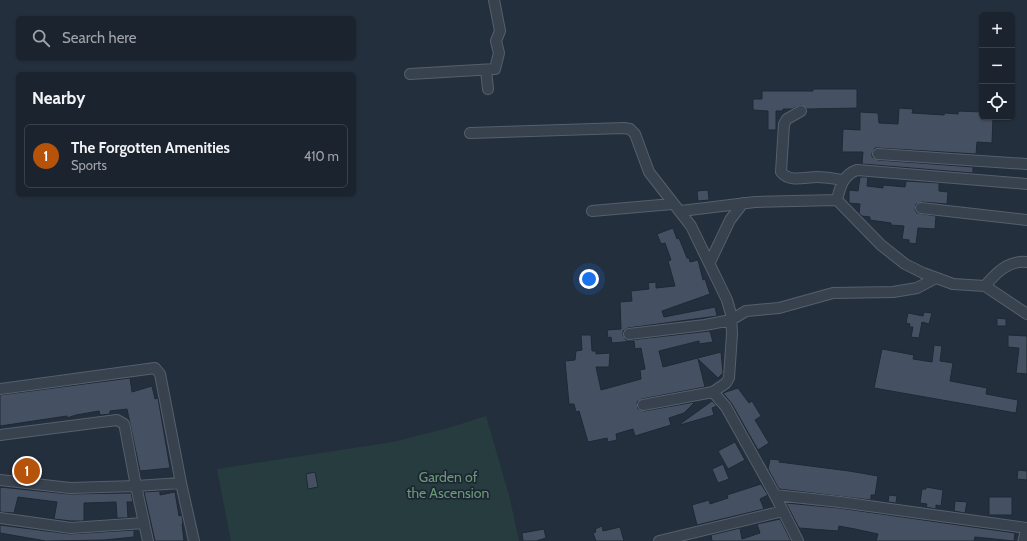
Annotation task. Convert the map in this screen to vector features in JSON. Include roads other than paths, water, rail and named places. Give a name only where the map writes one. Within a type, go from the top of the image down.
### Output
[{"type":"street","points":[[410,74],[493,70],[497,66],[499,52],[496,41],[500,31],[494,0]]},
{"type":"street","points":[[486,70],[488,89]]},
{"type":"street","points":[[801,111],[787,119],[784,124],[781,172],[785,177],[791,179],[818,177],[843,180]]},
{"type":"street","points":[[470,133],[624,128],[630,129],[635,134],[649,172],[672,204],[681,211],[692,226],[710,262],[731,314],[732,334],[729,378],[726,384],[713,392],[643,405]]},
{"type":"street","points":[[878,154],[1027,164]]},
{"type":"street","points":[[838,200],[843,180],[850,173],[856,170],[1027,184]]},
{"type":"street","points":[[681,211],[743,203],[838,200],[880,245],[905,264],[953,284],[985,286],[1027,314]]},
{"type":"street","points":[[710,262],[730,220],[743,203]]},
{"type":"street","points":[[592,211],[672,204]]},
{"type":"street","points":[[921,208],[1027,220]]},
{"type":"street","points":[[985,286],[998,272],[1010,264],[1027,262]]},
{"type":"street","points":[[630,334],[647,331],[684,329],[731,320],[746,311],[779,308],[833,293],[893,292],[917,288],[936,278]]},
{"type":"street","points":[[0,389],[155,368],[160,374],[194,541]]},
{"type":"street","points":[[713,392],[726,407],[775,495],[798,541]]},
{"type":"street","points":[[0,435],[117,420],[126,428],[136,486],[148,541]]},
{"type":"street","points":[[0,480],[70,488],[181,483]]},
{"type":"street","points":[[775,495],[840,502],[1027,528]]},
{"type":"street","points":[[659,541],[783,511]]},
{"type":"street","points":[[0,518],[71,528],[144,523]]},
{"type":"street","points":[[1025,541],[1027,533]]},
{"type":"place","name":"The Forgotten Amenities","points":[[27,471]]},
{"type":"park label","name":"Garden of the Ascension","points":[[448,486]]}]
